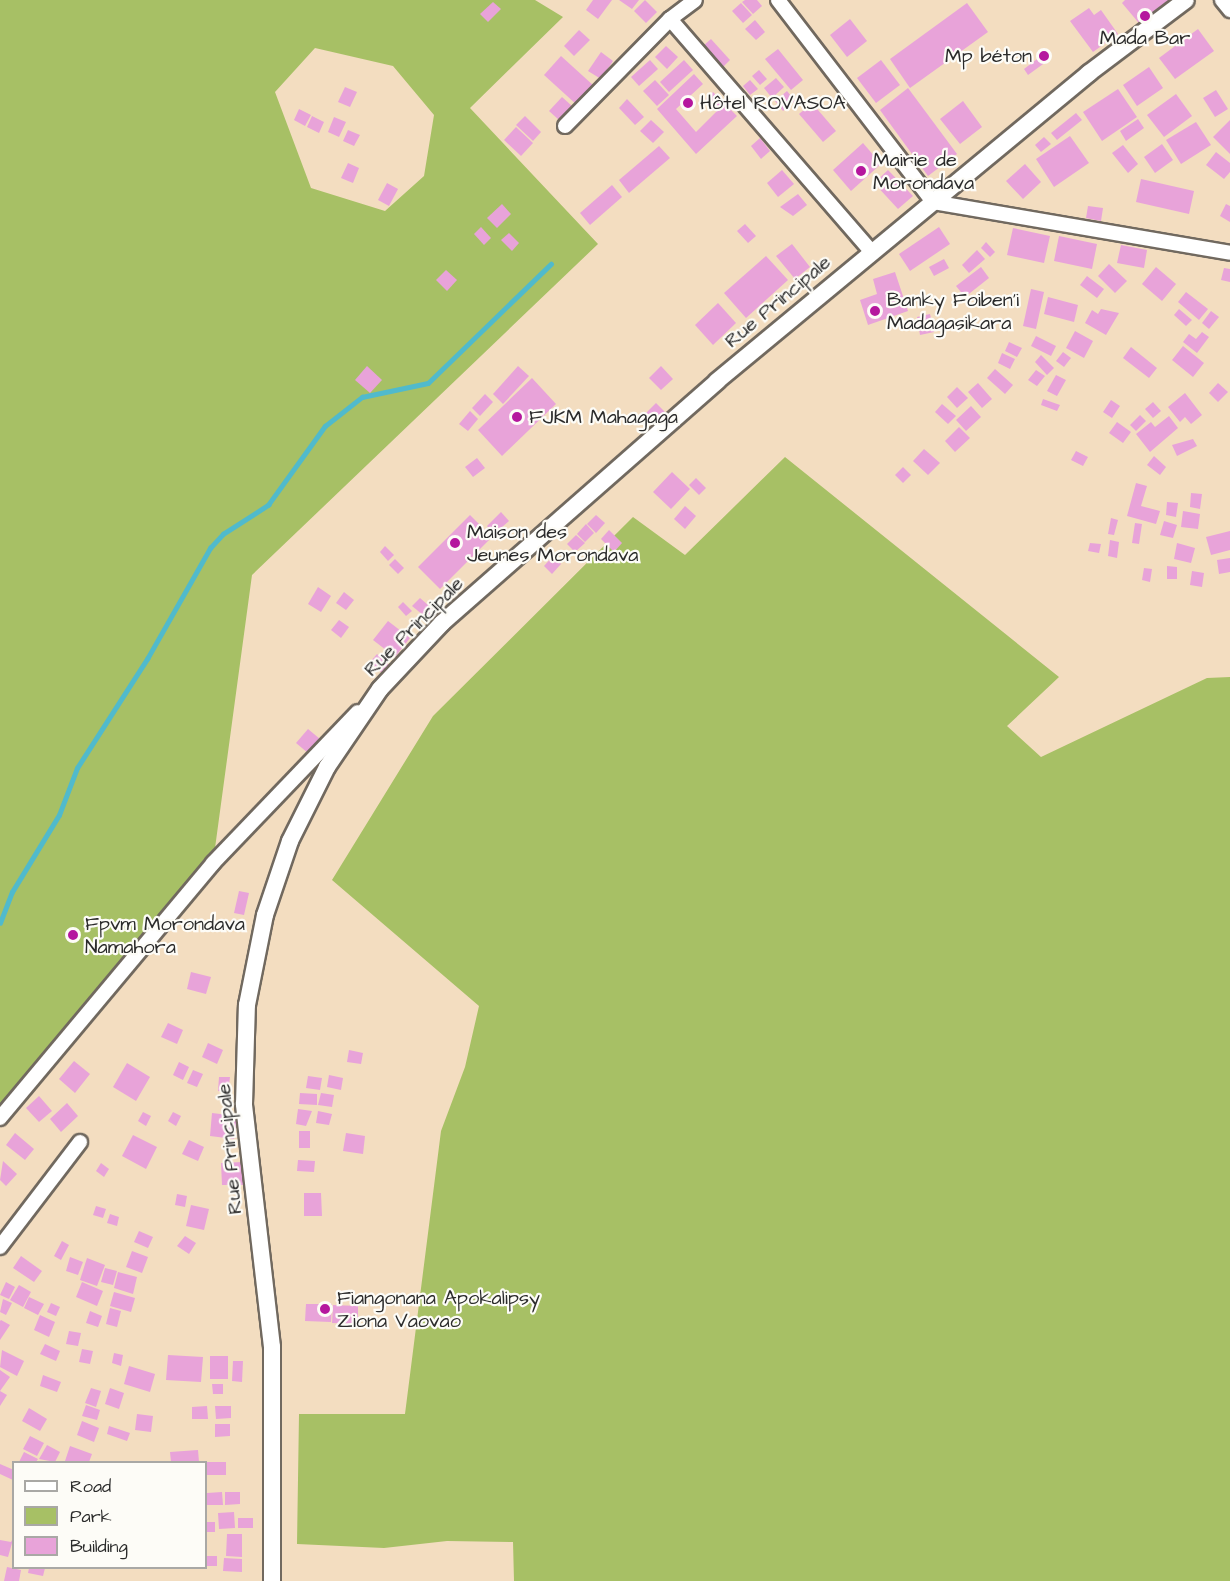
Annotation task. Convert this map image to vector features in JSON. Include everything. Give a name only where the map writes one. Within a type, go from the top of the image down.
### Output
[{"type":"main road","name":"Rue Principale","points":[[272,1581],[272,1347],[244,1104],[247,1005],[265,915],[290,841],[327,767],[380,689],[442,623],[717,381],[1089,73],[1186,0]]},
{"type":"street","points":[[565,126],[670,19],[695,0]]},
{"type":"street","points":[[778,0],[933,202],[1230,253]]},
{"type":"street","points":[[1222,0],[1230,10]]},
{"type":"street","points":[[670,19],[872,252]]},
{"type":"street","points":[[0,1118],[213,863],[380,689]]},
{"type":"street","points":[[0,1247],[80,1142]]},
{"type":"green space","points":[[0,0],[535,0],[563,17],[470,108],[598,244],[252,575],[213,863],[0,1118]],"holes":[[[315,48],[393,66],[434,115],[424,176],[385,211],[311,188],[275,92]]]},
{"type":"green space","points":[[785,457],[1059,677],[1007,726],[1041,757],[1207,678],[1230,677],[1230,1581],[514,1581],[513,1542],[447,1541],[384,1548],[297,1544],[299,1414],[405,1414],[441,1131],[465,1067],[479,1006],[332,880],[433,716],[633,517],[685,555]]},
{"type":"building","points":[[593,0],[612,0],[598,19],[586,10]]},
{"type":"building","points":[[619,0],[639,0],[632,9]]},
{"type":"building","points":[[645,0],[657,12],[646,23],[634,11]]},
{"type":"building","points":[[757,0],[762,6],[753,14],[742,2]]},
{"type":"building","name":"Mada Bar","points":[[1125,0],[1177,0],[1143,28],[1122,3]]},
{"type":"building","points":[[493,2],[501,9],[488,22],[480,14]]},
{"type":"building","points":[[741,3],[752,15],[743,23],[732,11]]},
{"type":"building","points":[[967,3],[988,32],[910,88],[890,59]]},
{"type":"building","points":[[1089,8],[1094,15],[1101,10],[1118,34],[1093,52],[1070,21]]},
{"type":"building","points":[[850,19],[867,41],[847,57],[830,35]]},
{"type":"building","points":[[755,20],[765,32],[756,40],[745,29]]},
{"type":"building","points":[[1198,29],[1214,51],[1175,79],[1159,58]]},
{"type":"building","points":[[579,30],[590,40],[574,56],[564,46]]},
{"type":"building","points":[[711,39],[730,60],[722,68],[703,46]]},
{"type":"building","points":[[666,46],[678,57],[667,69],[655,57]]},
{"type":"building","points":[[778,49],[803,80],[791,90],[765,59]]},
{"type":"building","points":[[601,52],[613,61],[601,79],[588,71]]},
{"type":"building","points":[[1045,53],[1050,59],[1028,75],[1024,69]]},
{"type":"building","points":[[561,56],[594,86],[577,105],[544,75]]},
{"type":"building","points":[[650,60],[658,69],[639,86],[631,77]]},
{"type":"building","points":[[684,60],[693,70],[669,92],[660,82]]},
{"type":"building","points":[[881,60],[900,85],[876,103],[857,78]]},
{"type":"building","points":[[1149,67],[1163,88],[1137,106],[1123,85]]},
{"type":"building","points":[[759,70],[767,79],[760,85],[752,76]]},
{"type":"building","points":[[694,74],[703,84],[676,109],[696,132],[717,111],[706,99],[713,92],[737,116],[696,154],[657,109]]},
{"type":"building","points":[[776,78],[784,87],[772,98],[764,88]]},
{"type":"building","points":[[655,80],[669,95],[657,106],[643,91]]},
{"type":"building","points":[[750,80],[758,89],[750,95],[743,86]]},
{"type":"building","points":[[345,87],[357,92],[350,107],[338,102]]},
{"type":"building","points":[[908,88],[957,154],[928,176],[880,110]]},
{"type":"building","points":[[1118,89],[1137,117],[1102,141],[1083,112]]},
{"type":"building","points":[[1216,90],[1228,109],[1215,117],[1203,98]]},
{"type":"building","points":[[787,91],[795,101],[783,111],[775,101]]},
{"type":"building","points":[[1176,94],[1192,116],[1164,137],[1147,115]]},
{"type":"building","points":[[562,97],[572,106],[559,120],[549,111]]},
{"type":"building","points":[[627,99],[644,117],[635,125],[619,108]]},
{"type":"building","points":[[963,101],[982,127],[960,144],[940,119]]},
{"type":"building","points":[[812,103],[836,131],[823,142],[799,114]]},
{"type":"building","points":[[299,109],[311,115],[305,126],[294,120]]},
{"type":"building","points":[[1076,113],[1082,120],[1057,140],[1051,133]]},
{"type":"building","points":[[312,116],[324,122],[319,133],[307,127]]},
{"type":"building","points":[[525,116],[541,132],[533,141],[516,125]]},
{"type":"building","points":[[334,117],[346,122],[339,137],[328,132]]},
{"type":"building","points":[[1138,119],[1144,128],[1126,141],[1120,131]]},
{"type":"building","points":[[651,120],[664,132],[653,143],[640,131]]},
{"type":"building","points":[[1230,120],[1230,154],[1213,137]]},
{"type":"building","points":[[1196,122],[1211,145],[1181,164],[1166,140]]},
{"type":"building","points":[[516,127],[533,143],[521,156],[504,140]]},
{"type":"building","points":[[348,130],[360,135],[354,146],[343,141]]},
{"type":"building","points":[[1070,136],[1089,163],[1054,187],[1036,159]]},
{"type":"building","points":[[1044,137],[1051,144],[1041,152],[1035,145]]},
{"type":"building","points":[[760,138],[770,151],[761,159],[751,146]]},
{"type":"building","points":[[863,143],[881,164],[851,191],[833,170]]},
{"type":"building","points":[[1162,144],[1173,160],[1155,173],[1144,157]]},
{"type":"building","points":[[1123,145],[1138,164],[1128,173],[1112,153]]},
{"type":"building","points":[[659,146],[670,158],[629,193],[619,180]]},
{"type":"building","points":[[1216,152],[1230,163],[1230,172],[1224,179],[1206,165]]},
{"type":"building","points":[[348,163],[359,168],[353,183],[341,178]]},
{"type":"building","points":[[1025,164],[1041,182],[1023,199],[1006,181]]},
{"type":"building","points":[[782,170],[794,184],[778,197],[767,183]]},
{"type":"building","points":[[888,170],[913,196],[898,209],[874,183]]},
{"type":"building","points":[[1141,179],[1194,191],[1189,214],[1136,202]]},
{"type":"building","points":[[387,183],[398,189],[389,206],[378,200]]},
{"type":"building","points":[[612,185],[622,197],[590,225],[580,213]]},
{"type":"building","points":[[798,194],[807,205],[793,216],[780,207]]},
{"type":"building","points":[[502,204],[511,214],[497,228],[487,218]]},
{"type":"building","points":[[1226,204],[1230,206],[1230,222],[1220,216]]},
{"type":"building","points":[[1088,206],[1103,208],[1101,221],[1086,218]]},
{"type":"building","points":[[745,224],[756,236],[748,243],[737,231]]},
{"type":"building","points":[[481,227],[491,238],[484,245],[474,234]]},
{"type":"building","points":[[939,227],[950,244],[910,271],[899,254]]},
{"type":"building","points":[[1013,228],[1050,236],[1044,263],[1007,255]]},
{"type":"building","points":[[509,233],[519,243],[512,251],[501,240]]},
{"type":"building","points":[[1059,236],[1097,244],[1092,269],[1054,261]]},
{"type":"building","points":[[986,242],[995,252],[990,257],[981,248]]},
{"type":"building","points":[[792,244],[810,267],[795,279],[776,256]]},
{"type":"building","points":[[1121,245],[1147,250],[1144,268],[1117,263]]},
{"type":"building","points":[[977,250],[985,259],[969,273],[962,265]]},
{"type":"building","points":[[766,256],[788,280],[746,318],[724,293]]},
{"type":"building","points":[[944,259],[949,268],[934,276],[929,267]]},
{"type":"building","points":[[1109,264],[1127,281],[1115,293],[1098,276]]},
{"type":"building","points":[[981,267],[989,278],[965,297],[956,286]]},
{"type":"building","points":[[1156,267],[1176,284],[1162,301],[1142,284]]},
{"type":"building","points":[[1224,268],[1230,269],[1230,282],[1221,280]]},
{"type":"building","points":[[446,270],[457,280],[447,291],[436,280]]},
{"type":"building","points":[[895,272],[908,311],[868,325],[860,300],[877,294],[873,279]]},
{"type":"building","points":[[1087,276],[1104,289],[1097,298],[1080,285]]},
{"type":"building","points":[[1031,289],[1044,292],[1036,329],[1023,326]]},
{"type":"building","points":[[1186,292],[1208,309],[1199,320],[1178,302]]},
{"type":"building","points":[[1048,297],[1078,305],[1074,322],[1044,314]]},
{"type":"building","points":[[718,303],[736,323],[713,345],[695,325]]},
{"type":"building","points":[[1101,309],[1119,313],[1106,335],[1085,323],[1092,310],[1098,314]]},
{"type":"building","points":[[1179,309],[1192,320],[1186,326],[1174,315]]},
{"type":"building","points":[[1211,311],[1219,317],[1209,329],[1202,323]]},
{"type":"building","points":[[930,314],[934,332],[920,335],[917,317]]},
{"type":"building","points":[[1075,331],[1093,341],[1084,358],[1066,348]]},
{"type":"building","points":[[1202,332],[1209,337],[1197,353],[1183,342],[1189,334],[1196,339]]},
{"type":"building","points":[[1036,336],[1056,346],[1051,356],[1031,346]]},
{"type":"building","points":[[1009,342],[1022,348],[1017,357],[1005,351]]},
{"type":"building","points":[[1183,346],[1204,363],[1193,377],[1172,360]]},
{"type":"building","points":[[1131,347],[1157,368],[1149,378],[1123,358]]},
{"type":"building","points":[[1063,352],[1071,358],[1064,367],[1056,361]]},
{"type":"building","points":[[1002,353],[1015,359],[1010,369],[998,363]]},
{"type":"building","points":[[1041,355],[1054,368],[1047,375],[1035,362]]},
{"type":"building","points":[[367,366],[382,380],[370,393],[355,380]]},
{"type":"building","points":[[518,366],[529,376],[503,404],[493,394]]},
{"type":"building","points":[[661,366],[673,379],[661,390],[649,378]]},
{"type":"building","points":[[995,369],[1013,385],[1005,394],[987,378]]},
{"type":"building","points":[[1036,370],[1045,376],[1037,386],[1028,380]]},
{"type":"building","points":[[1056,375],[1066,380],[1057,396],[1047,391]]},
{"type":"building","name":"FJKM Mahagaga","points":[[532,378],[556,404],[502,456],[478,430]]},
{"type":"building","points":[[978,383],[992,399],[982,408],[968,392]]},
{"type":"building","points":[[1218,383],[1228,392],[1218,402],[1209,393]]},
{"type":"building","points":[[957,387],[968,398],[957,408],[947,397]]},
{"type":"building","points":[[1185,393],[1202,415],[1191,424],[1185,417],[1180,422],[1168,407]]},
{"type":"building","points":[[485,394],[493,402],[480,416],[472,408]]},
{"type":"building","points":[[1043,399],[1060,405],[1057,411],[1041,405]]},
{"type":"building","points":[[1111,400],[1120,406],[1112,418],[1103,412]]},
{"type":"building","points":[[1153,402],[1161,411],[1153,418],[1145,409]]},
{"type":"building","points":[[656,403],[665,412],[655,423],[645,414]]},
{"type":"building","points":[[942,404],[956,416],[948,424],[935,412]]},
{"type":"building","points":[[971,406],[981,417],[966,431],[956,420]]},
{"type":"building","points":[[470,411],[478,419],[468,431],[459,424]]},
{"type":"building","points":[[1140,415],[1146,421],[1136,431],[1130,425]]},
{"type":"building","points":[[1169,416],[1178,428],[1150,452],[1136,434],[1151,422],[1155,427]]},
{"type":"building","points":[[1117,422],[1131,432],[1123,443],[1109,433]]},
{"type":"building","points":[[959,427],[970,438],[955,452],[945,441]]},
{"type":"building","points":[[1193,439],[1197,446],[1177,456],[1172,445]]},
{"type":"building","points":[[924,449],[940,463],[928,475],[913,461]]},
{"type":"building","points":[[1076,451],[1088,457],[1083,466],[1071,460]]},
{"type":"building","points":[[1154,456],[1166,467],[1160,475],[1147,465]]},
{"type":"building","points":[[477,458],[485,468],[473,477],[465,467]]},
{"type":"building","points":[[903,467],[911,475],[903,483],[895,475]]},
{"type":"building","points":[[672,472],[690,489],[671,509],[653,492]]},
{"type":"building","points":[[696,478],[706,488],[699,495],[689,485]]},
{"type":"building","points":[[1136,483],[1147,486],[1141,506],[1160,511],[1156,524],[1127,516]]},
{"type":"building","points":[[1191,493],[1202,494],[1200,509],[1190,507]]},
{"type":"building","points":[[1167,502],[1178,503],[1176,517],[1166,515]]},
{"type":"building","points":[[685,506],[696,516],[685,529],[674,519]]},
{"type":"building","points":[[1183,511],[1200,514],[1198,529],[1181,527]]},
{"type":"building","points":[[501,512],[509,521],[494,534],[487,526]]},
{"type":"building","points":[[470,515],[492,537],[440,589],[418,567]]},
{"type":"building","points":[[596,515],[605,523],[596,533],[587,524]]},
{"type":"building","points":[[1111,518],[1118,520],[1114,535],[1108,534]]},
{"type":"building","points":[[1164,521],[1177,525],[1173,538],[1160,535]]},
{"type":"building","points":[[1135,523],[1142,524],[1139,544],[1132,543]]},
{"type":"building","points":[[586,524],[594,533],[585,542],[577,534]]},
{"type":"building","points":[[609,530],[622,543],[614,552],[601,539]]},
{"type":"building","points":[[1230,531],[1230,550],[1211,555],[1206,537]]},
{"type":"building","points":[[576,535],[585,543],[575,552],[567,544]]},
{"type":"building","points":[[1110,540],[1119,542],[1117,558],[1108,556]]},
{"type":"building","points":[[1090,543],[1101,544],[1099,553],[1088,551]]},
{"type":"building","points":[[1177,543],[1195,548],[1191,563],[1174,559]]},
{"type":"building","points":[[385,546],[394,555],[388,561],[380,552]]},
{"type":"building","points":[[553,556],[561,564],[552,574],[544,566]]},
{"type":"building","points":[[1230,558],[1230,572],[1219,574],[1217,560]]},
{"type":"building","points":[[395,559],[404,568],[398,574],[389,565]]},
{"type":"building","points":[[1167,566],[1177,567],[1177,579],[1167,579]]},
{"type":"building","points":[[1144,568],[1152,569],[1150,582],[1142,580]]},
{"type":"building","points":[[1192,571],[1204,573],[1202,587],[1190,585]]},
{"type":"building","points":[[318,587],[331,596],[321,612],[308,604]]},
{"type":"building","points":[[344,592],[354,600],[346,610],[336,603]]},
{"type":"building","points":[[420,598],[435,611],[428,619],[412,606]]},
{"type":"building","points":[[403,602],[412,611],[406,616],[398,607]]},
{"type":"building","points":[[339,620],[349,627],[341,638],[331,630]]},
{"type":"building","points":[[388,621],[410,638],[395,657],[373,640]]},
{"type":"building","points":[[377,654],[392,668],[385,676],[370,662]]},
{"type":"building","points":[[308,729],[320,739],[308,753],[296,743]]},
{"type":"building","points":[[239,891],[249,893],[244,915],[234,913]]},
{"type":"building","points":[[191,972],[211,977],[206,994],[187,989]]},
{"type":"building","points":[[168,1023],[183,1030],[177,1044],[161,1037]]},
{"type":"building","points":[[208,1043],[223,1050],[217,1064],[202,1057]]},
{"type":"building","points":[[349,1050],[363,1053],[361,1064],[347,1062]]},
{"type":"building","points":[[74,1061],[90,1074],[75,1093],[59,1079]]},
{"type":"building","points":[[179,1062],[189,1067],[183,1080],[173,1075]]},
{"type":"building","points":[[127,1063],[150,1077],[136,1101],[113,1087]]},
{"type":"building","points":[[193,1070],[203,1074],[197,1087],[187,1083]]},
{"type":"building","points":[[329,1075],[343,1078],[341,1090],[327,1087]]},
{"type":"building","points":[[308,1076],[322,1078],[320,1090],[306,1088]]},
{"type":"building","points":[[219,1077],[230,1077],[228,1092],[218,1091]]},
{"type":"building","points":[[300,1093],[317,1094],[317,1105],[299,1104]]},
{"type":"building","points":[[321,1093],[334,1095],[332,1107],[318,1105]]},
{"type":"building","points":[[39,1096],[52,1111],[39,1122],[26,1108]]},
{"type":"building","points":[[67,1103],[78,1116],[61,1132],[50,1119]]},
{"type":"building","points":[[298,1109],[312,1111],[306,1126],[296,1124]]},
{"type":"building","points":[[318,1111],[332,1114],[329,1125],[316,1123]]},
{"type":"building","points":[[143,1112],[151,1116],[146,1126],[138,1121]]},
{"type":"building","points":[[173,1112],[181,1116],[176,1126],[168,1121]]},
{"type":"building","points":[[212,1113],[237,1116],[234,1139],[210,1136]]},
{"type":"building","points":[[299,1131],[310,1131],[310,1148],[299,1148]]},
{"type":"building","points":[[15,1133],[34,1149],[25,1160],[6,1145]]},
{"type":"building","points":[[346,1133],[365,1136],[363,1154],[343,1151]]},
{"type":"building","points":[[133,1135],[157,1147],[146,1169],[122,1156]]},
{"type":"building","points":[[189,1140],[204,1147],[198,1161],[182,1154]]},
{"type":"building","points":[[298,1160],[315,1161],[314,1172],[297,1171]]},
{"type":"building","points":[[3,1161],[17,1174],[6,1186],[0,1180]]},
{"type":"building","points":[[243,1162],[243,1185],[222,1185],[221,1163]]},
{"type":"building","points":[[101,1163],[109,1169],[104,1177],[96,1171]]},
{"type":"building","points":[[304,1193],[321,1193],[322,1216],[304,1216]]},
{"type":"building","points":[[177,1194],[187,1196],[185,1207],[175,1205]]},
{"type":"building","points":[[191,1205],[209,1209],[204,1230],[186,1226]]},
{"type":"building","points":[[96,1206],[106,1209],[103,1218],[93,1215]]},
{"type":"building","points":[[110,1214],[119,1217],[117,1226],[107,1223]]},
{"type":"building","points":[[139,1231],[153,1237],[148,1248],[134,1242]]},
{"type":"building","points":[[185,1236],[196,1243],[189,1254],[177,1246]]},
{"type":"building","points":[[62,1241],[69,1245],[61,1260],[54,1256]]},
{"type":"building","points":[[132,1251],[148,1257],[142,1273],[126,1267]]},
{"type":"building","points":[[21,1256],[42,1271],[34,1282],[13,1268]]},
{"type":"building","points":[[70,1257],[83,1262],[78,1275],[66,1271]]},
{"type":"building","points":[[87,1258],[105,1265],[97,1286],[80,1280]]},
{"type":"building","points":[[105,1268],[117,1271],[113,1285],[101,1282]]},
{"type":"building","points":[[118,1272],[137,1277],[133,1294],[114,1288]]},
{"type":"building","points":[[6,1282],[15,1287],[9,1299],[0,1295]]},
{"type":"building","points":[[82,1282],[103,1291],[97,1306],[76,1297]]},
{"type":"building","points":[[19,1285],[31,1292],[23,1307],[10,1300]]},
{"type":"building","points":[[114,1292],[135,1298],[131,1312],[110,1306]]},
{"type":"building","points":[[29,1297],[44,1304],[38,1315],[24,1308]]},
{"type":"building","points":[[3,1299],[12,1303],[6,1315],[0,1312]]},
{"type":"building","points":[[51,1303],[60,1307],[56,1316],[47,1312]]},
{"type":"building","points":[[306,1304],[332,1304],[331,1322],[305,1321]]},
{"type":"building","points":[[333,1305],[358,1306],[358,1324],[332,1323]]},
{"type":"building","points":[[110,1308],[121,1311],[117,1327],[106,1324]]},
{"type":"building","points":[[90,1311],[102,1316],[98,1327],[86,1323]]},
{"type":"building","points":[[40,1315],[55,1322],[49,1337],[34,1330]]},
{"type":"building","points":[[0,1321],[10,1325],[0,1340]]},
{"type":"building","points":[[69,1331],[81,1333],[78,1346],[66,1344]]},
{"type":"building","points":[[45,1344],[60,1351],[56,1361],[40,1354]]},
{"type":"building","points":[[82,1349],[93,1351],[90,1364],[79,1362]]},
{"type":"building","points":[[2,1350],[24,1361],[17,1376],[0,1367]]},
{"type":"building","points":[[114,1353],[123,1355],[121,1366],[112,1363]]},
{"type":"building","points":[[168,1355],[203,1357],[201,1382],[166,1380]]},
{"type":"building","points":[[210,1356],[228,1356],[228,1379],[210,1379]]},
{"type":"building","points":[[233,1361],[243,1361],[242,1382],[232,1381]]},
{"type":"building","points":[[129,1366],[155,1374],[150,1392],[124,1384]]},
{"type":"building","points":[[0,1370],[10,1377],[0,1391]]},
{"type":"building","points":[[43,1375],[61,1382],[57,1392],[40,1386]]},
{"type":"building","points":[[212,1384],[223,1384],[223,1394],[213,1394]]},
{"type":"building","points":[[91,1388],[101,1391],[96,1407],[85,1403]]},
{"type":"building","points":[[110,1388],[124,1393],[119,1409],[105,1404]]},
{"type":"building","points":[[0,1391],[7,1395],[0,1406]]},
{"type":"building","points":[[86,1405],[100,1410],[97,1420],[82,1416]]},
{"type":"building","points":[[207,1406],[208,1419],[192,1419],[192,1407]]},
{"type":"building","points":[[215,1406],[231,1406],[231,1418],[216,1419]]},
{"type":"building","points":[[29,1408],[47,1419],[40,1431],[22,1421]]},
{"type":"building","points":[[137,1414],[153,1416],[151,1432],[135,1430]]},
{"type":"building","points":[[82,1421],[99,1428],[94,1442],[77,1435]]},
{"type":"building","points":[[215,1424],[230,1424],[230,1436],[215,1437]]},
{"type":"building","points":[[109,1426],[130,1433],[127,1441],[107,1434]]},
{"type":"building","points":[[30,1436],[44,1443],[37,1456],[23,1449]]},
{"type":"building","points":[[47,1445],[60,1452],[56,1461],[39,1459]]},
{"type":"building","points":[[70,1446],[92,1454],[89,1461],[65,1461]]},
{"type":"building","points":[[198,1450],[199,1461],[171,1461],[170,1452]]},
{"type":"building","points":[[24,1452],[38,1459],[37,1461],[20,1461]]},
{"type":"building","points":[[207,1462],[226,1462],[226,1475],[207,1475]]},
{"type":"building","points":[[0,1464],[12,1469],[12,1480],[0,1474]]},
{"type":"building","points":[[222,1492],[223,1505],[207,1505],[207,1493]]},
{"type":"building","points":[[225,1492],[240,1492],[240,1504],[225,1505]]},
{"type":"building","points":[[234,1512],[235,1528],[219,1529],[218,1513]]},
{"type":"building","points":[[238,1518],[253,1518],[253,1528],[238,1528]]},
{"type":"building","points":[[207,1522],[215,1522],[215,1532],[207,1532]]},
{"type":"building","points":[[227,1534],[242,1534],[242,1557],[226,1556]]},
{"type":"building","points":[[0,1540],[11,1542],[12,1540],[8,1557],[0,1555]]},
{"type":"building","points":[[207,1556],[217,1556],[217,1566],[207,1566]]},
{"type":"building","points":[[224,1558],[242,1559],[242,1572],[223,1571]]},
{"type":"building","points":[[7,1567],[21,1570],[19,1581],[4,1581]]},
{"type":"building","points":[[29,1569],[45,1569],[43,1576],[28,1573]]},
{"type":"waterway","points":[[0,923],[12,892],[59,815],[77,768],[147,659],[210,548],[223,534],[268,505],[325,426],[362,397],[428,383],[551,264]]},
{"type":"place","name":"Mada Bar","points":[[1145,16]]},
{"type":"place","name":"Mp béton","points":[[1044,56]]},
{"type":"place","name":"Hôtel ROVASOA","points":[[688,103]]},
{"type":"place","name":"Mairie de Morondava","points":[[861,171]]},
{"type":"place","name":"Banky Foiben'i Madagasikara","points":[[875,311]]},
{"type":"place","name":"FJKM Mahagaga","points":[[517,417]]},
{"type":"place","name":"Maison des Jeunes Morondava","points":[[455,543]]},
{"type":"place","name":"Fpvm Morondava Namahora","points":[[73,935]]},
{"type":"place","name":"Fiangonana Apokalipsy Ziona Vaovao","points":[[325,1309]]}]
